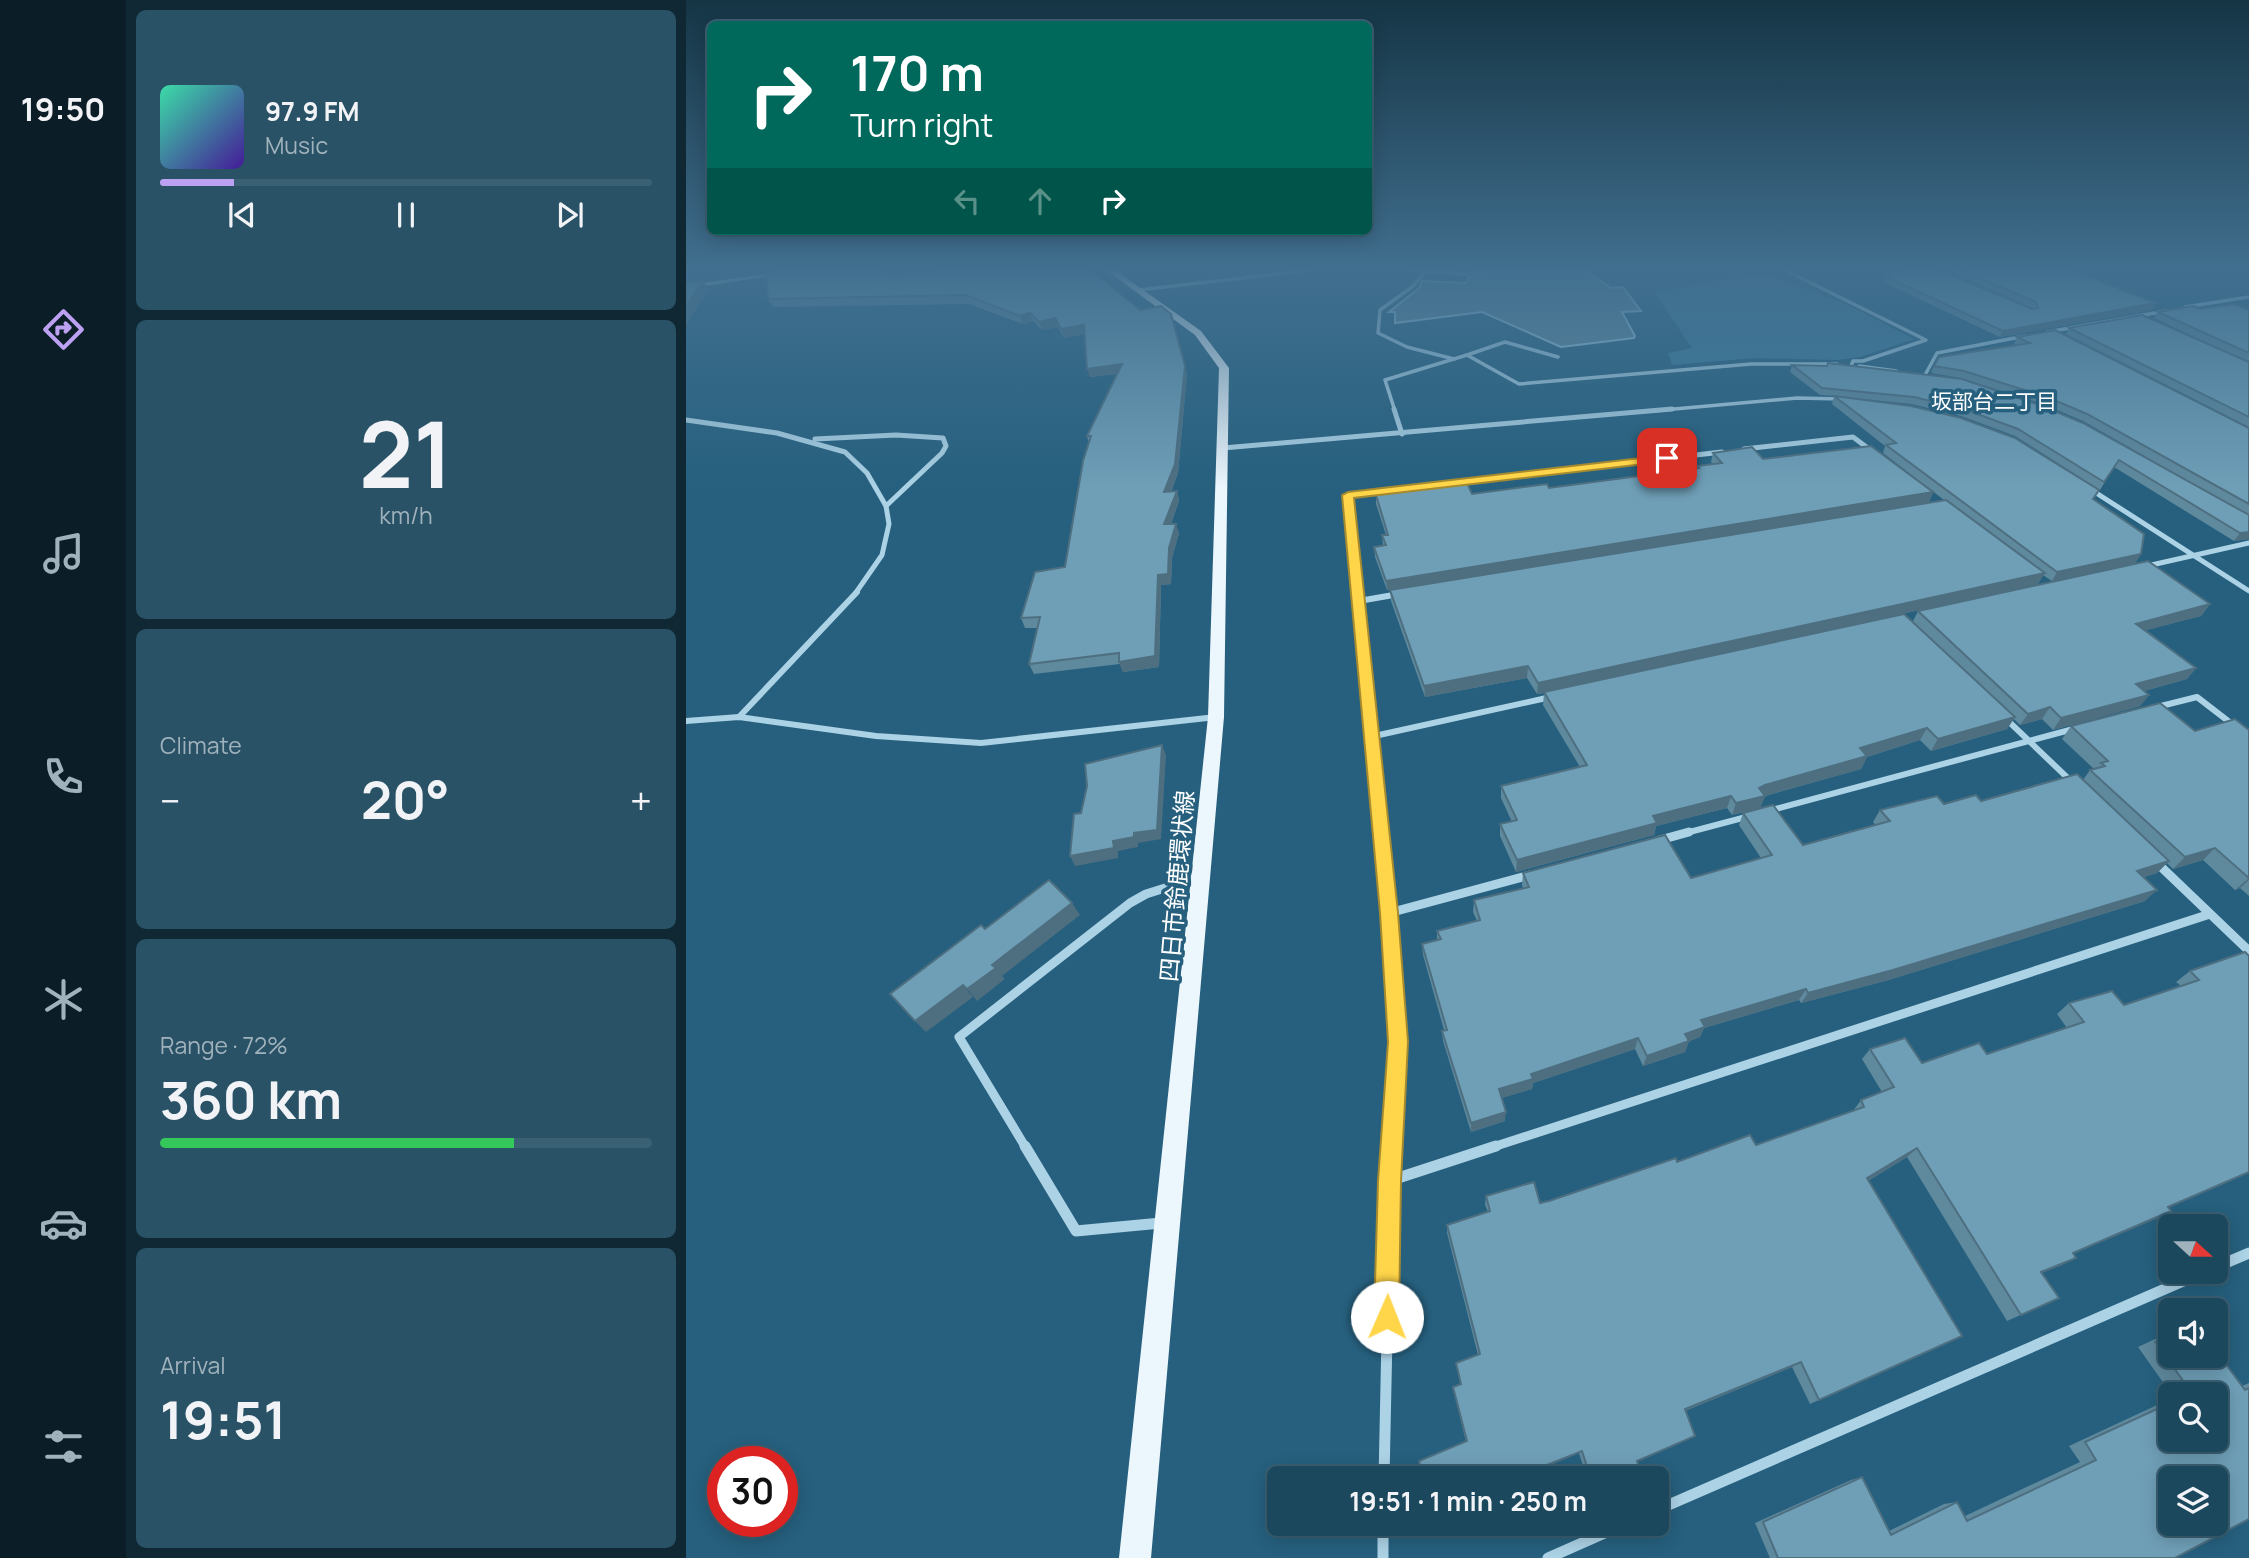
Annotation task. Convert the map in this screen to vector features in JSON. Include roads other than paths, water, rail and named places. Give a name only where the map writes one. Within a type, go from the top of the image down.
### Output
[{"type":"main road","name":"四日市鈴鹿環状線","points":[[1135,1558],[1216,717],[1224,368],[1205,343]]},
{"type":"street","points":[[1398,343],[1455,359]]},
{"type":"street","points":[[1402,434],[1385,380],[1503,343]]},
{"type":"street","points":[[1507,343],[1558,357]]},
{"type":"street","points":[[1851,366],[1853,361],[1863,361],[1918,343]]},
{"type":"street","points":[[1926,375],[1937,353],[1990,343]]},
{"type":"street","points":[[1468,355],[1519,384],[1779,362],[1902,372]]},
{"type":"street","points":[[1914,373],[1937,377]]},
{"type":"street","points":[[1223,448],[1797,398],[1847,399]]},
{"type":"street","points":[[686,420],[736,425],[835,448],[852,457],[867,473],[886,506],[889,524],[882,555],[860,589],[739,717]]},
{"type":"street","points":[[800,438],[896,435],[943,438],[946,446],[942,453],[886,506]]},
{"type":"street","points":[[1384,1466],[1389,1181],[1398,1042],[1389,913],[1348,495],[1853,437],[1875,454]]},
{"type":"street","points":[[2081,483],[2249,591]]},
{"type":"street","points":[[2143,568],[2249,543]]},
{"type":"street","points":[[1359,601],[1413,592]]},
{"type":"street","points":[[1370,737],[1561,695]]},
{"type":"street","points":[[2145,710],[2197,696],[2249,737]]},
{"type":"street","points":[[2000,713],[2079,789]]},
{"type":"street","points":[[686,721],[739,717],[876,736],[981,743],[1216,717]]},
{"type":"street","points":[[1656,841],[2081,727]]},
{"type":"street","points":[[2150,856],[2249,951]]},
{"type":"street","points":[[1389,913],[1535,873]]},
{"type":"street","points":[[1168,1222],[1076,1231],[959,1037],[1130,903],[1146,894],[1201,877]]},
{"type":"street","points":[[1389,1181],[2210,914]]},
{"type":"street","points":[[2228,1262],[2249,1253]]},
{"type":"street","points":[[1669,1505],[2176,1284]]},
{"type":"street","points":[[1383,1536],[1383,1558]]},
{"type":"street","points":[[1548,1558],[1598,1536]]},
{"type":"district","name":"坂部台二丁目","points":[[1994,401]]}]
